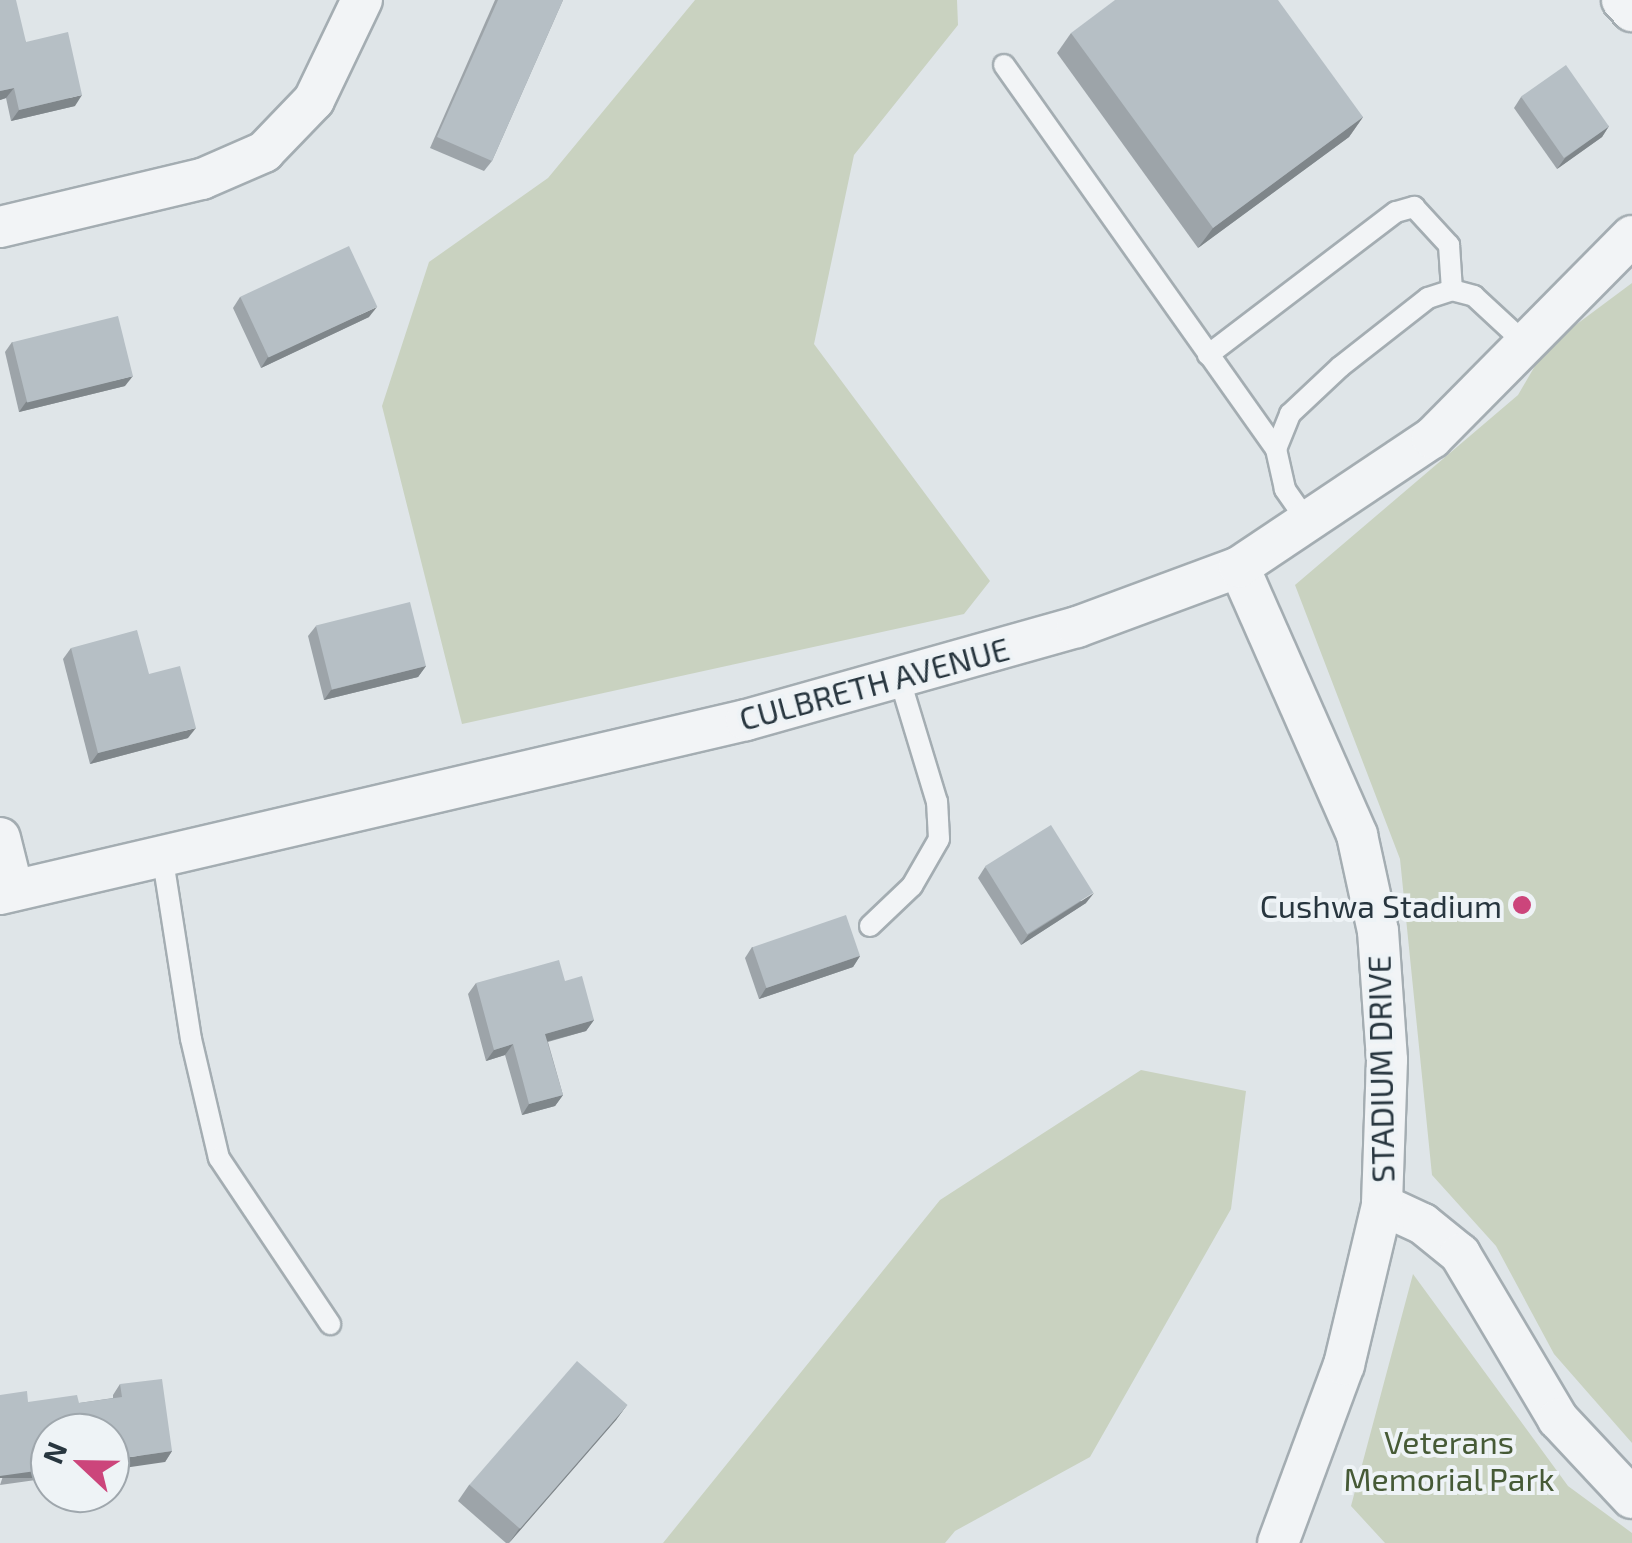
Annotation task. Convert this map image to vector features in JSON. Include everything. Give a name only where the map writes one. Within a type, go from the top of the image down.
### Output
[{"type":"street","points":[[0,226],[202,179],[264,152],[314,100],[362,0]]},
{"type":"street","points":[[1622,0],[1632,12]]},
{"type":"street","name":"CULBRETH AVENUE","points":[[6,892],[746,720],[1078,628],[1239,567],[1432,438],[1632,236]]},
{"type":"street","name":"STADIUM DRIVE","points":[[1239,567],[1357,835],[1378,931],[1384,1023],[1382,1204],[1423,1224],[1460,1254],[1558,1418],[1632,1498]]},
{"type":"street","points":[[0,838],[6,892]]},
{"type":"street","points":[[1278,1543],[1344,1365],[1382,1204]]},
{"type":"lane","points":[[1004,65],[1276,449],[1285,489],[1307,521]]},
{"type":"lane","points":[[1208,356],[1396,212],[1414,207],[1449,245],[1452,290]]},
{"type":"lane","points":[[1276,449],[1290,414],[1309,394],[1428,298],[1452,290],[1474,296],[1527,345]]},
{"type":"lane","points":[[870,926],[912,886],[939,839],[937,802],[899,677]]},
{"type":"lane","points":[[162,854],[191,1039],[219,1158],[330,1324]]},
{"type":"green space","points":[[695,0],[957,0],[958,25],[854,155],[814,344],[990,581],[964,614],[462,724],[382,406],[429,262],[548,178]]},
{"type":"green space","name":"Cushwa Stadium","points":[[1632,283],[1632,1443],[1554,1354],[1496,1246],[1432,1175],[1400,859],[1295,585],[1518,395],[1546,347]]},
{"type":"green space","points":[[1141,1070],[1246,1091],[1231,1209],[1090,1457],[955,1531],[945,1543],[663,1543],[940,1200]]},
{"type":"green space","name":"Veterans Memorial Park","points":[[1413,1274],[1568,1486],[1632,1533],[1632,1543],[1385,1543],[1351,1506]]},
{"type":"building","points":[[0,0],[16,0],[26,42],[68,32],[82,95],[19,110],[14,88],[0,91]]},
{"type":"building","points":[[498,0],[563,0],[492,161],[437,137]]},
{"type":"building","points":[[1115,0],[1278,0],[1363,117],[1213,228],[1071,33]]},
{"type":"building","points":[[1566,65],[1609,126],[1564,158],[1521,97]]},
{"type":"building","points":[[349,246],[377,307],[269,357],[240,297]]},
{"type":"building","points":[[118,316],[133,376],[27,403],[12,342]]},
{"type":"building","points":[[410,602],[426,666],[332,690],[316,625]]},
{"type":"building","points":[[137,630],[149,674],[180,666],[196,728],[98,753],[71,648]]},
{"type":"building","points":[[1051,825],[1093,893],[1027,934],[985,866]]},
{"type":"building","points":[[846,915],[860,956],[766,988],[752,947]]},
{"type":"building","points":[[559,960],[565,981],[582,976],[594,1020],[545,1034],[563,1095],[529,1104],[513,1044],[494,1050],[476,983]]},
{"type":"building","points":[[577,1361],[628,1405],[520,1529],[469,1485]]},
{"type":"building","points":[[162,1379],[172,1451],[130,1457],[130,1413],[30,1413],[30,1472],[0,1476],[0,1395],[27,1391],[28,1402],[77,1395],[79,1403],[122,1397],[120,1384]]},
{"type":"place","name":"Cushwa Stadium","points":[[1522,905]]}]
